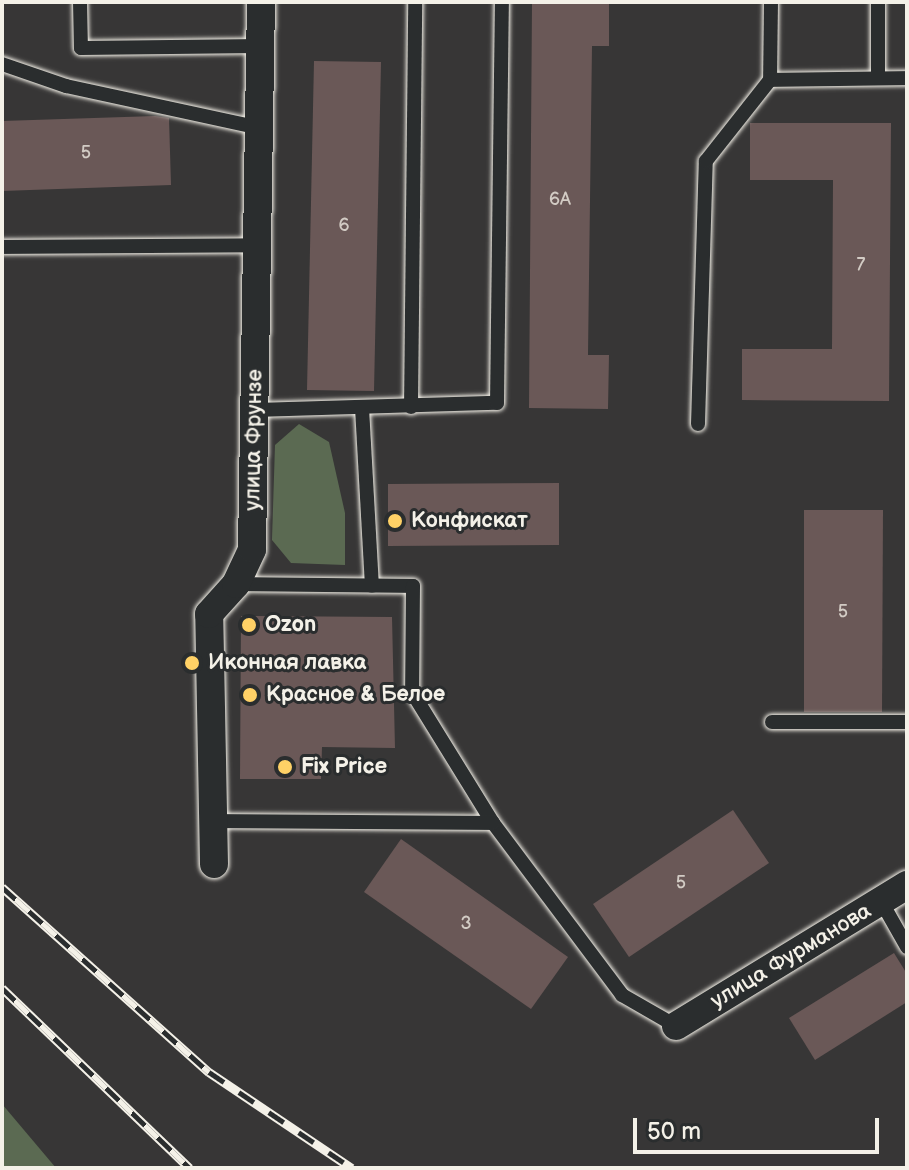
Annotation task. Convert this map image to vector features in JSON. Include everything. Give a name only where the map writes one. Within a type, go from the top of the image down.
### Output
[{"type":"street","name":"улица Фрунзе","points":[[214,864],[209,614],[236,584],[252,549],[261,2]]},
{"type":"street","name":"улица Фурманова","points":[[676,1026],[907,885]]},
{"type":"lane","points":[[80,2],[81,48],[261,46]]},
{"type":"lane","points":[[411,407],[415,2]]},
{"type":"lane","points":[[254,410],[497,403],[502,2]]},
{"type":"lane","points":[[698,424],[706,161],[770,80],[771,2]]},
{"type":"lane","points":[[878,2],[878,78]]},
{"type":"lane","points":[[2,64],[66,86],[260,128]]},
{"type":"lane","points":[[770,80],[907,78]]},
{"type":"lane","points":[[2,247],[257,245]]},
{"type":"lane","points":[[362,408],[372,586]]},
{"type":"lane","points":[[236,584],[413,586],[412,692],[493,823],[622,995],[676,1026]]},
{"type":"lane","points":[[772,722],[907,722]]},
{"type":"lane","points":[[214,821],[493,823]]},
{"type":"lane","points":[[881,901],[907,947]]},
{"type":"green space","points":[[299,424],[329,442],[345,513],[345,565],[291,563],[272,540],[275,445]]},
{"type":"green space","points":[[2,1104],[56,1168],[2,1168]]},
{"type":"building","points":[[532,2],[609,2],[609,46],[592,46],[588,355],[609,355],[608,409],[529,408]]},
{"type":"building","points":[[314,61],[381,62],[374,391],[307,390]]},
{"type":"building","points":[[169,118],[171,185],[2,191],[2,121]]},
{"type":"building","points":[[750,123],[891,123],[889,401],[742,400],[742,349],[832,349],[833,180],[750,180]]},
{"type":"building","points":[[559,483],[559,545],[388,546],[388,484]]},
{"type":"building","points":[[804,510],[883,510],[882,712],[804,712]]},
{"type":"building","points":[[241,616],[392,617],[395,748],[322,747],[321,779],[240,779]]},
{"type":"building","points":[[733,810],[769,863],[629,957],[593,904]]},
{"type":"building","points":[[401,839],[568,957],[531,1009],[364,892]]},
{"type":"building","points":[[894,953],[907,974],[907,1002],[815,1060],[789,1018]]},
{"type":"railway","points":[[2,887],[209,1072],[352,1168]]},
{"type":"railway","points":[[2,988],[190,1168]]},
{"type":"place","name":"Конфискат","points":[[395,521]]},
{"type":"place","name":"Ozon","points":[[249,625]]},
{"type":"place","name":"Иконная лавка","points":[[192,663]]},
{"type":"place","name":"Красное & Белое","points":[[250,695]]},
{"type":"place","name":"Fix Price","points":[[285,767]]}]
